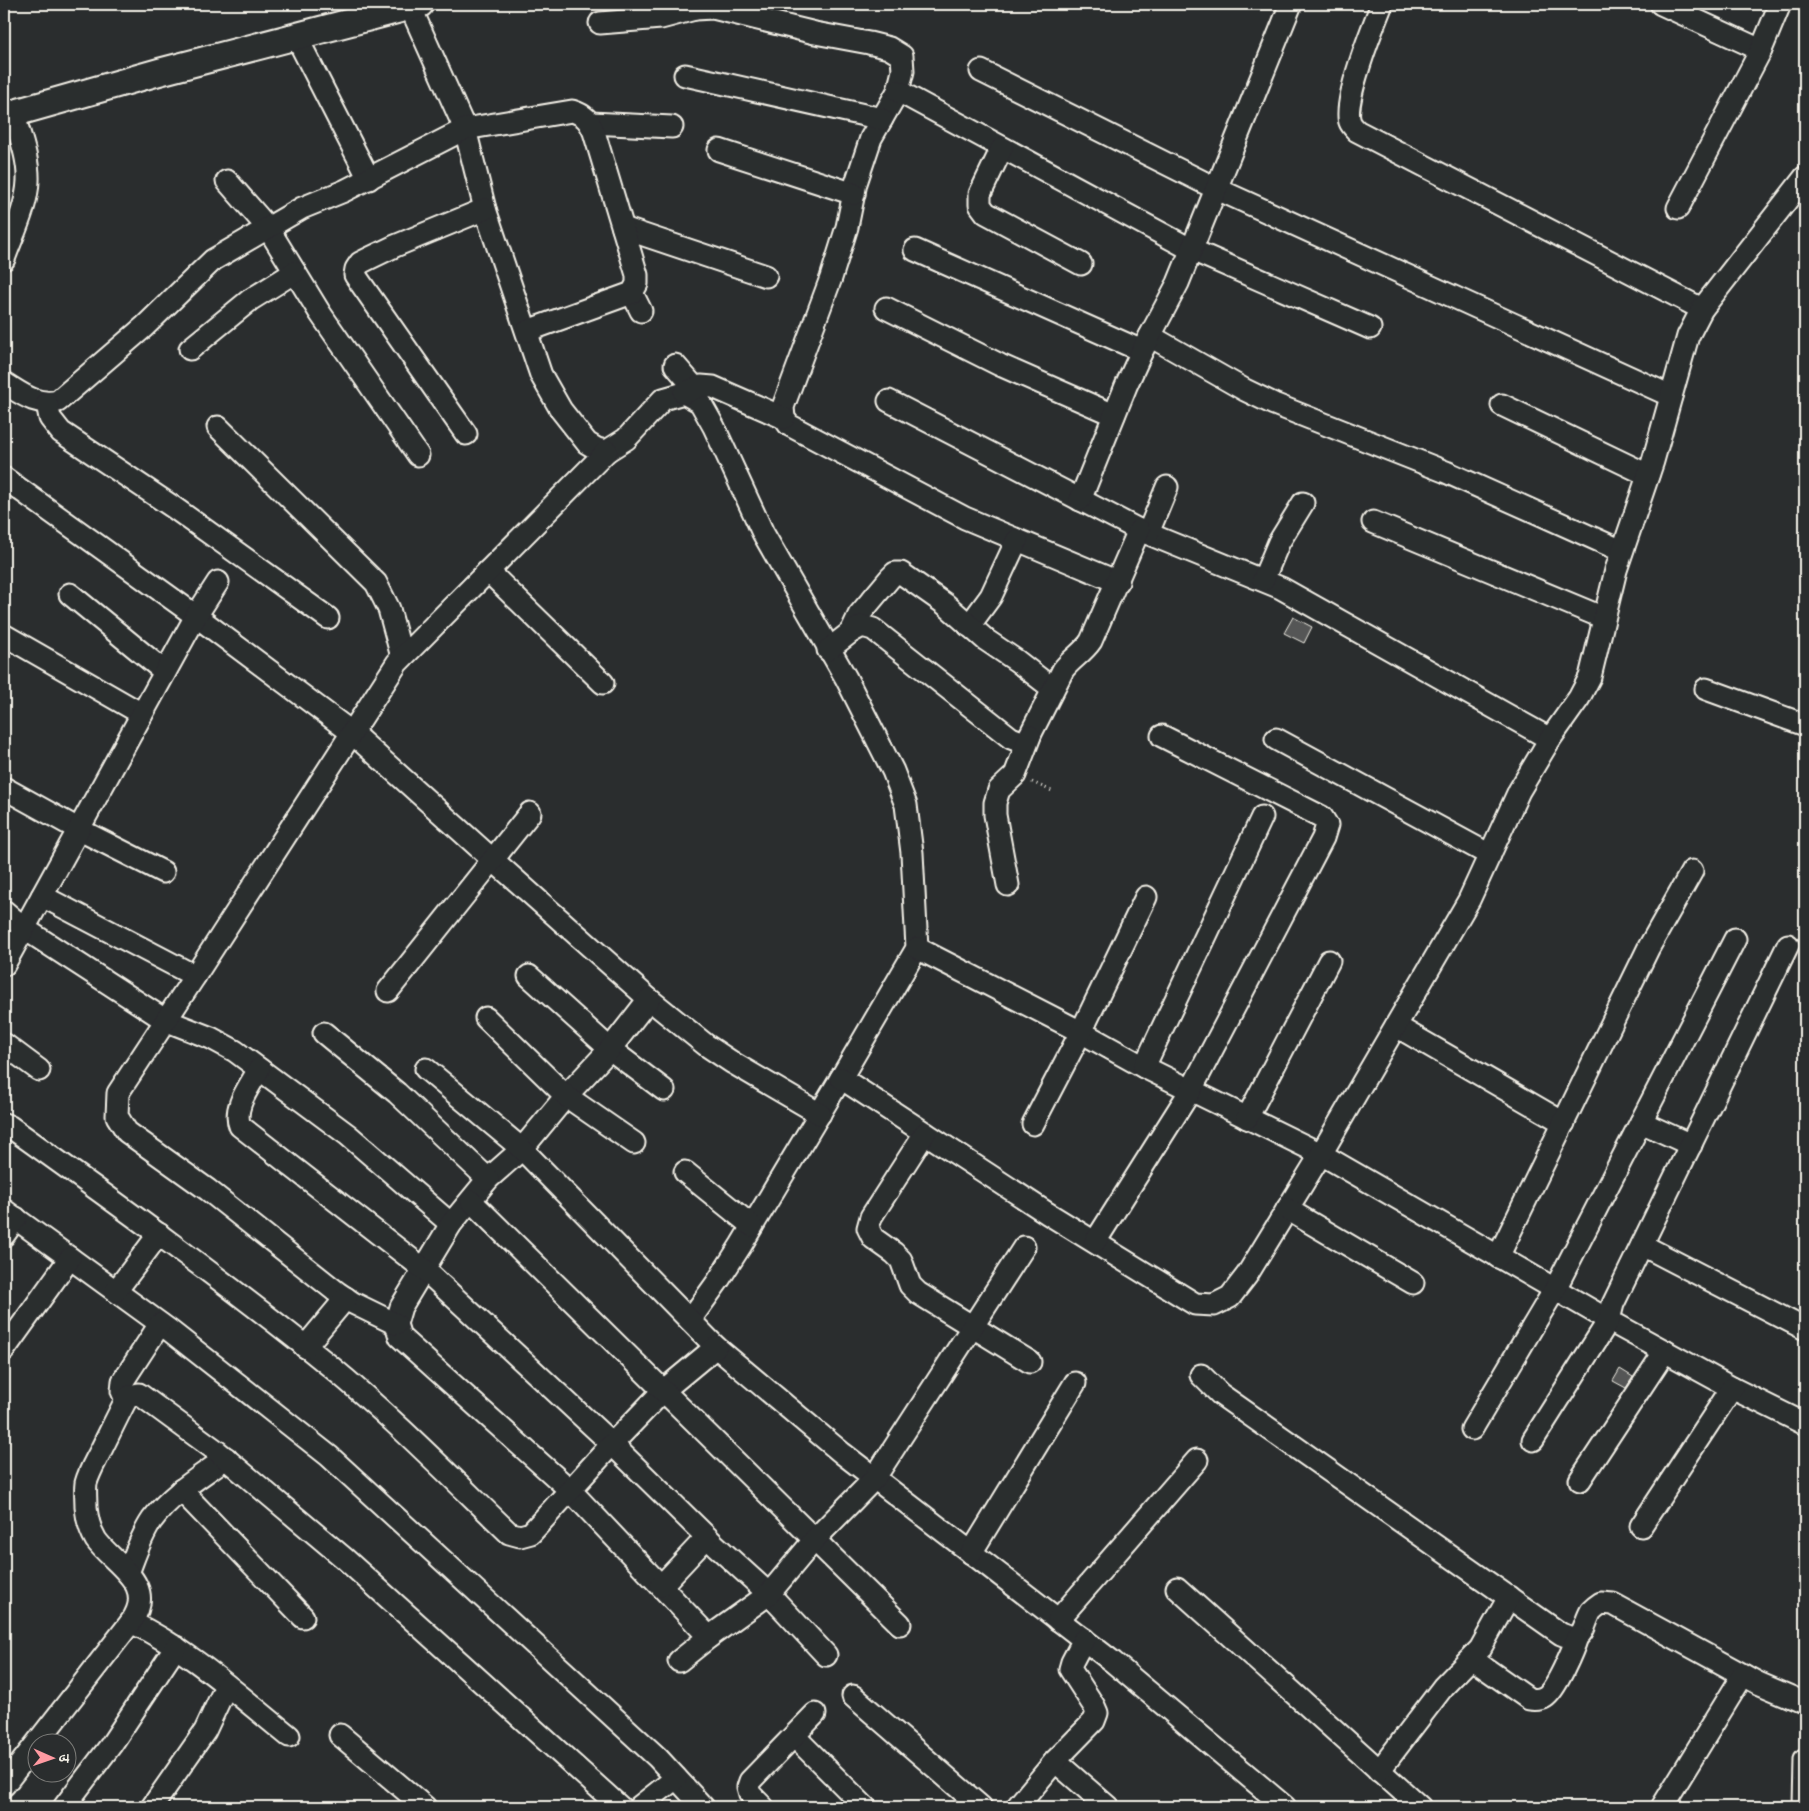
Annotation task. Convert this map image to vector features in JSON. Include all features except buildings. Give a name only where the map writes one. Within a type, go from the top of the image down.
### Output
[{"type":"street","points":[[1080,500],[1114,415],[1146,344],[1178,284],[1292,4]]},
{"type":"street","points":[[1382,4],[1373,26],[1350,102],[1350,122],[1357,131],[1702,309]]},
{"type":"street","points":[[1661,4],[1761,50]]},
{"type":"street","points":[[1678,208],[1761,50],[1780,4]]},
{"type":"street","points":[[4,259],[23,208],[28,181],[27,163],[8,114],[413,5],[465,129],[485,209],[542,375],[561,410],[587,443],[607,452]]},
{"type":"street","points":[[600,23],[661,18],[696,6],[713,8],[815,33],[890,48],[902,56],[903,71],[898,91],[871,138],[831,278],[783,407],[784,418],[789,425],[956,513],[1118,582]]},
{"type":"street","points":[[296,36],[369,179]]},
{"type":"street","points":[[981,71],[1217,189],[1671,396]]},
{"type":"street","points":[[685,75],[882,119]]},
{"type":"street","points":[[898,91],[1192,250],[1370,328]]},
{"type":"street","points":[[4,383],[34,400],[47,404],[58,401],[144,327],[214,260],[302,208],[344,192],[465,129],[564,111],[579,113],[590,123],[623,228],[637,276],[636,302],[527,331]]},
{"type":"street","points":[[590,123],[672,127]]},
{"type":"street","points":[[1002,148],[980,194],[980,205],[986,213],[1082,264]]},
{"type":"street","points":[[719,150],[854,194]]},
{"type":"street","points":[[842,1078],[1095,1242],[1195,1304],[1214,1305],[1230,1298],[1247,1275],[1321,1154],[1396,1026],[1469,900],[1519,791],[1550,739],[1579,698],[1590,677],[1616,570],[1648,475],[1688,336],[1702,309],[1805,177]]},
{"type":"street","points":[[227,181],[268,228],[320,313],[418,455]]},
{"type":"street","points":[[466,434],[355,275],[356,268],[360,263],[395,246],[485,209]]},
{"type":"street","points":[[623,228],[766,276]]},
{"type":"street","points":[[915,250],[1146,344],[1274,404],[1446,472],[1622,551]]},
{"type":"street","points":[[190,349],[250,300],[295,272]]},
{"type":"street","points":[[886,308],[1000,364],[1114,415]]},
{"type":"street","points":[[675,365],[689,391],[700,402],[714,426],[763,533],[828,650],[846,678],[893,771],[906,805],[912,853],[917,948],[842,1078],[718,1282],[690,1320]]},
{"type":"street","points":[[396,1324],[346,1298],[208,1190],[127,1132],[117,1116],[118,1093],[397,662],[607,452],[626,439],[663,399],[701,386],[713,387],[784,418]]},
{"type":"street","points":[[889,401],[1144,532],[1281,588],[1550,739]]},
{"type":"street","points":[[47,404],[50,418],[62,432],[173,507],[328,618]]},
{"type":"street","points":[[1502,405],[1648,475]]},
{"type":"street","points":[[218,427],[376,584],[389,609],[402,657]]},
{"type":"street","points":[[4,478],[196,616],[352,732],[649,998],[706,1044],[733,1063],[820,1114]]},
{"type":"street","points":[[1008,885],[996,815],[995,803],[999,790],[1015,775],[1030,736],[1063,670],[1069,662],[1084,650],[1090,641],[1166,487]]},
{"type":"street","points":[[1263,580],[1279,542],[1303,503]]},
{"type":"street","points":[[1373,522],[1604,618]]},
{"type":"street","points":[[969,626],[990,596],[1017,540]]},
{"type":"street","points":[[488,571],[603,683]]},
{"type":"street","points":[[851,632],[858,616],[890,578],[898,572],[945,604],[969,626],[1053,689]]},
{"type":"street","points":[[4,965],[196,616],[218,582]]},
{"type":"street","points":[[70,594],[165,672]]},
{"type":"street","points":[[828,650],[862,626],[873,629],[1010,738],[1018,741],[1027,741],[1030,736]]},
{"type":"street","points":[[4,635],[142,714]]},
{"type":"street","points":[[1706,689],[1805,725]]},
{"type":"street","points":[[1095,1242],[1191,1090],[1323,838],[1327,825],[1322,817],[1162,736]]},
{"type":"street","points":[[1276,739],[1490,855]]},
{"type":"street","points":[[4,788],[78,829],[163,872]]},
{"type":"street","points":[[388,991],[530,813]]},
{"type":"street","points":[[1144,1067],[1262,817]]},
{"type":"street","points":[[1498,1257],[1649,947],[1692,871]]},
{"type":"street","points":[[42,896],[195,976]]},
{"type":"street","points":[[1033,1124],[1081,1032],[1146,897]]},
{"type":"street","points":[[4,911],[25,929],[165,1020],[211,1038],[236,1051],[348,1135],[452,1224]]},
{"type":"street","points":[[1472,1428],[1555,1289],[1735,939]]},
{"type":"street","points":[[1533,1440],[1609,1320],[1613,1304],[1788,945]]},
{"type":"street","points":[[917,948],[1081,1032],[1144,1067],[1321,1154],[1609,1320],[1732,1388],[1805,1424]]},
{"type":"street","points":[[1247,1118],[1329,961]]},
{"type":"street","points":[[529,976],[610,1049],[664,1090]]},
{"type":"street","points":[[649,998],[610,1049],[566,1096],[522,1149],[488,1179],[452,1224],[401,1307],[396,1324],[400,1338],[570,1490],[709,1637]]},
{"type":"street","points":[[486,1018],[566,1096],[634,1143]]},
{"type":"street","points":[[1396,1026],[1564,1122]]},
{"type":"street","points":[[324,1032],[396,1093],[488,1179]]},
{"type":"street","points":[[4,1044],[39,1070]]},
{"type":"street","points":[[260,1068],[238,1109],[237,1118],[240,1126],[425,1270],[612,1444],[707,1537],[769,1594],[826,1655]]},
{"type":"street","points":[[426,1069],[522,1149],[716,1347],[842,1453],[1114,1662],[1285,1807]]},
{"type":"street","points":[[1641,1122],[1691,1145]]},
{"type":"street","points":[[4,1124],[159,1234],[330,1367],[397,1426],[510,1533],[520,1536],[531,1533],[664,1390],[716,1347]]},
{"type":"street","points":[[926,1133],[871,1217],[868,1228],[872,1238],[901,1260],[910,1285],[918,1293],[1030,1362]]},
{"type":"street","points":[[685,1172],[752,1226]]},
{"type":"street","points":[[472,1201],[900,1624]]},
{"type":"street","points":[[1287,1209],[1413,1283]]},
{"type":"street","points":[[8,1221],[70,1258],[160,1324],[328,1456],[650,1750],[703,1807]]},
{"type":"street","points":[[116,1292],[159,1234]]},
{"type":"street","points":[[1642,1245],[1805,1329]]},
{"type":"street","points":[[679,1661],[769,1594],[816,1539],[874,1478],[1024,1247]]},
{"type":"street","points":[[4,1350],[70,1258]]},
{"type":"street","points":[[305,1347],[346,1298]]},
{"type":"street","points":[[126,1400],[122,1391],[123,1381],[160,1324]]},
{"type":"street","points":[[1580,1480],[1665,1351]]},
{"type":"street","points":[[1201,1375],[1220,1394],[1561,1634],[1571,1638],[1577,1637],[1581,1634],[1592,1610],[1601,1603],[1613,1604],[1743,1675],[1805,1703]]},
{"type":"street","points":[[971,1553],[1074,1382]]},
{"type":"street","points":[[1641,1526],[1732,1388]]},
{"type":"street","points":[[4,1784],[131,1622],[140,1606],[140,1594],[134,1581],[96,1540],[90,1526],[86,1506],[86,1484],[92,1468],[126,1400],[134,1394],[139,1394],[226,1458],[344,1558],[620,1807]]},
{"type":"street","points":[[128,1573],[139,1543],[163,1506],[181,1490],[226,1458]]},
{"type":"street","points":[[1058,1620],[1197,1460]]},
{"type":"street","points":[[181,1490],[302,1617]]},
{"type":"street","points":[[661,1586],[707,1537]]},
{"type":"street","points":[[1177,1588],[1420,1807]]},
{"type":"street","points":[[1380,1771],[1443,1686],[1480,1649],[1509,1597]]},
{"type":"street","points":[[131,1622],[153,1632],[176,1647],[289,1736]]},
{"type":"street","points":[[1472,1659],[1529,1699],[1539,1700],[1547,1696],[1572,1655],[1577,1637]]},
{"type":"street","points":[[1017,1807],[1055,1761],[1094,1721],[1097,1714],[1094,1706],[1070,1669],[1084,1640]]},
{"type":"street","points":[[64,1807],[111,1745],[176,1647]]},
{"type":"street","points":[[1662,1807],[1743,1675]]},
{"type":"street","points":[[152,1807],[205,1731],[226,1686]]},
{"type":"street","points":[[853,1696],[981,1807]]},
{"type":"street","points":[[763,1807],[750,1794],[748,1787],[750,1781],[815,1714]]},
{"type":"street","points":[[340,1734],[425,1807]]},
{"type":"street","points":[[794,1736],[865,1807]]},
{"type":"street","points":[[1804,1807],[1805,1760]]},
{"type":"street","points":[[1055,1761],[1108,1807]]},
{"type":"street","points":[[639,1807],[676,1778]]}]
